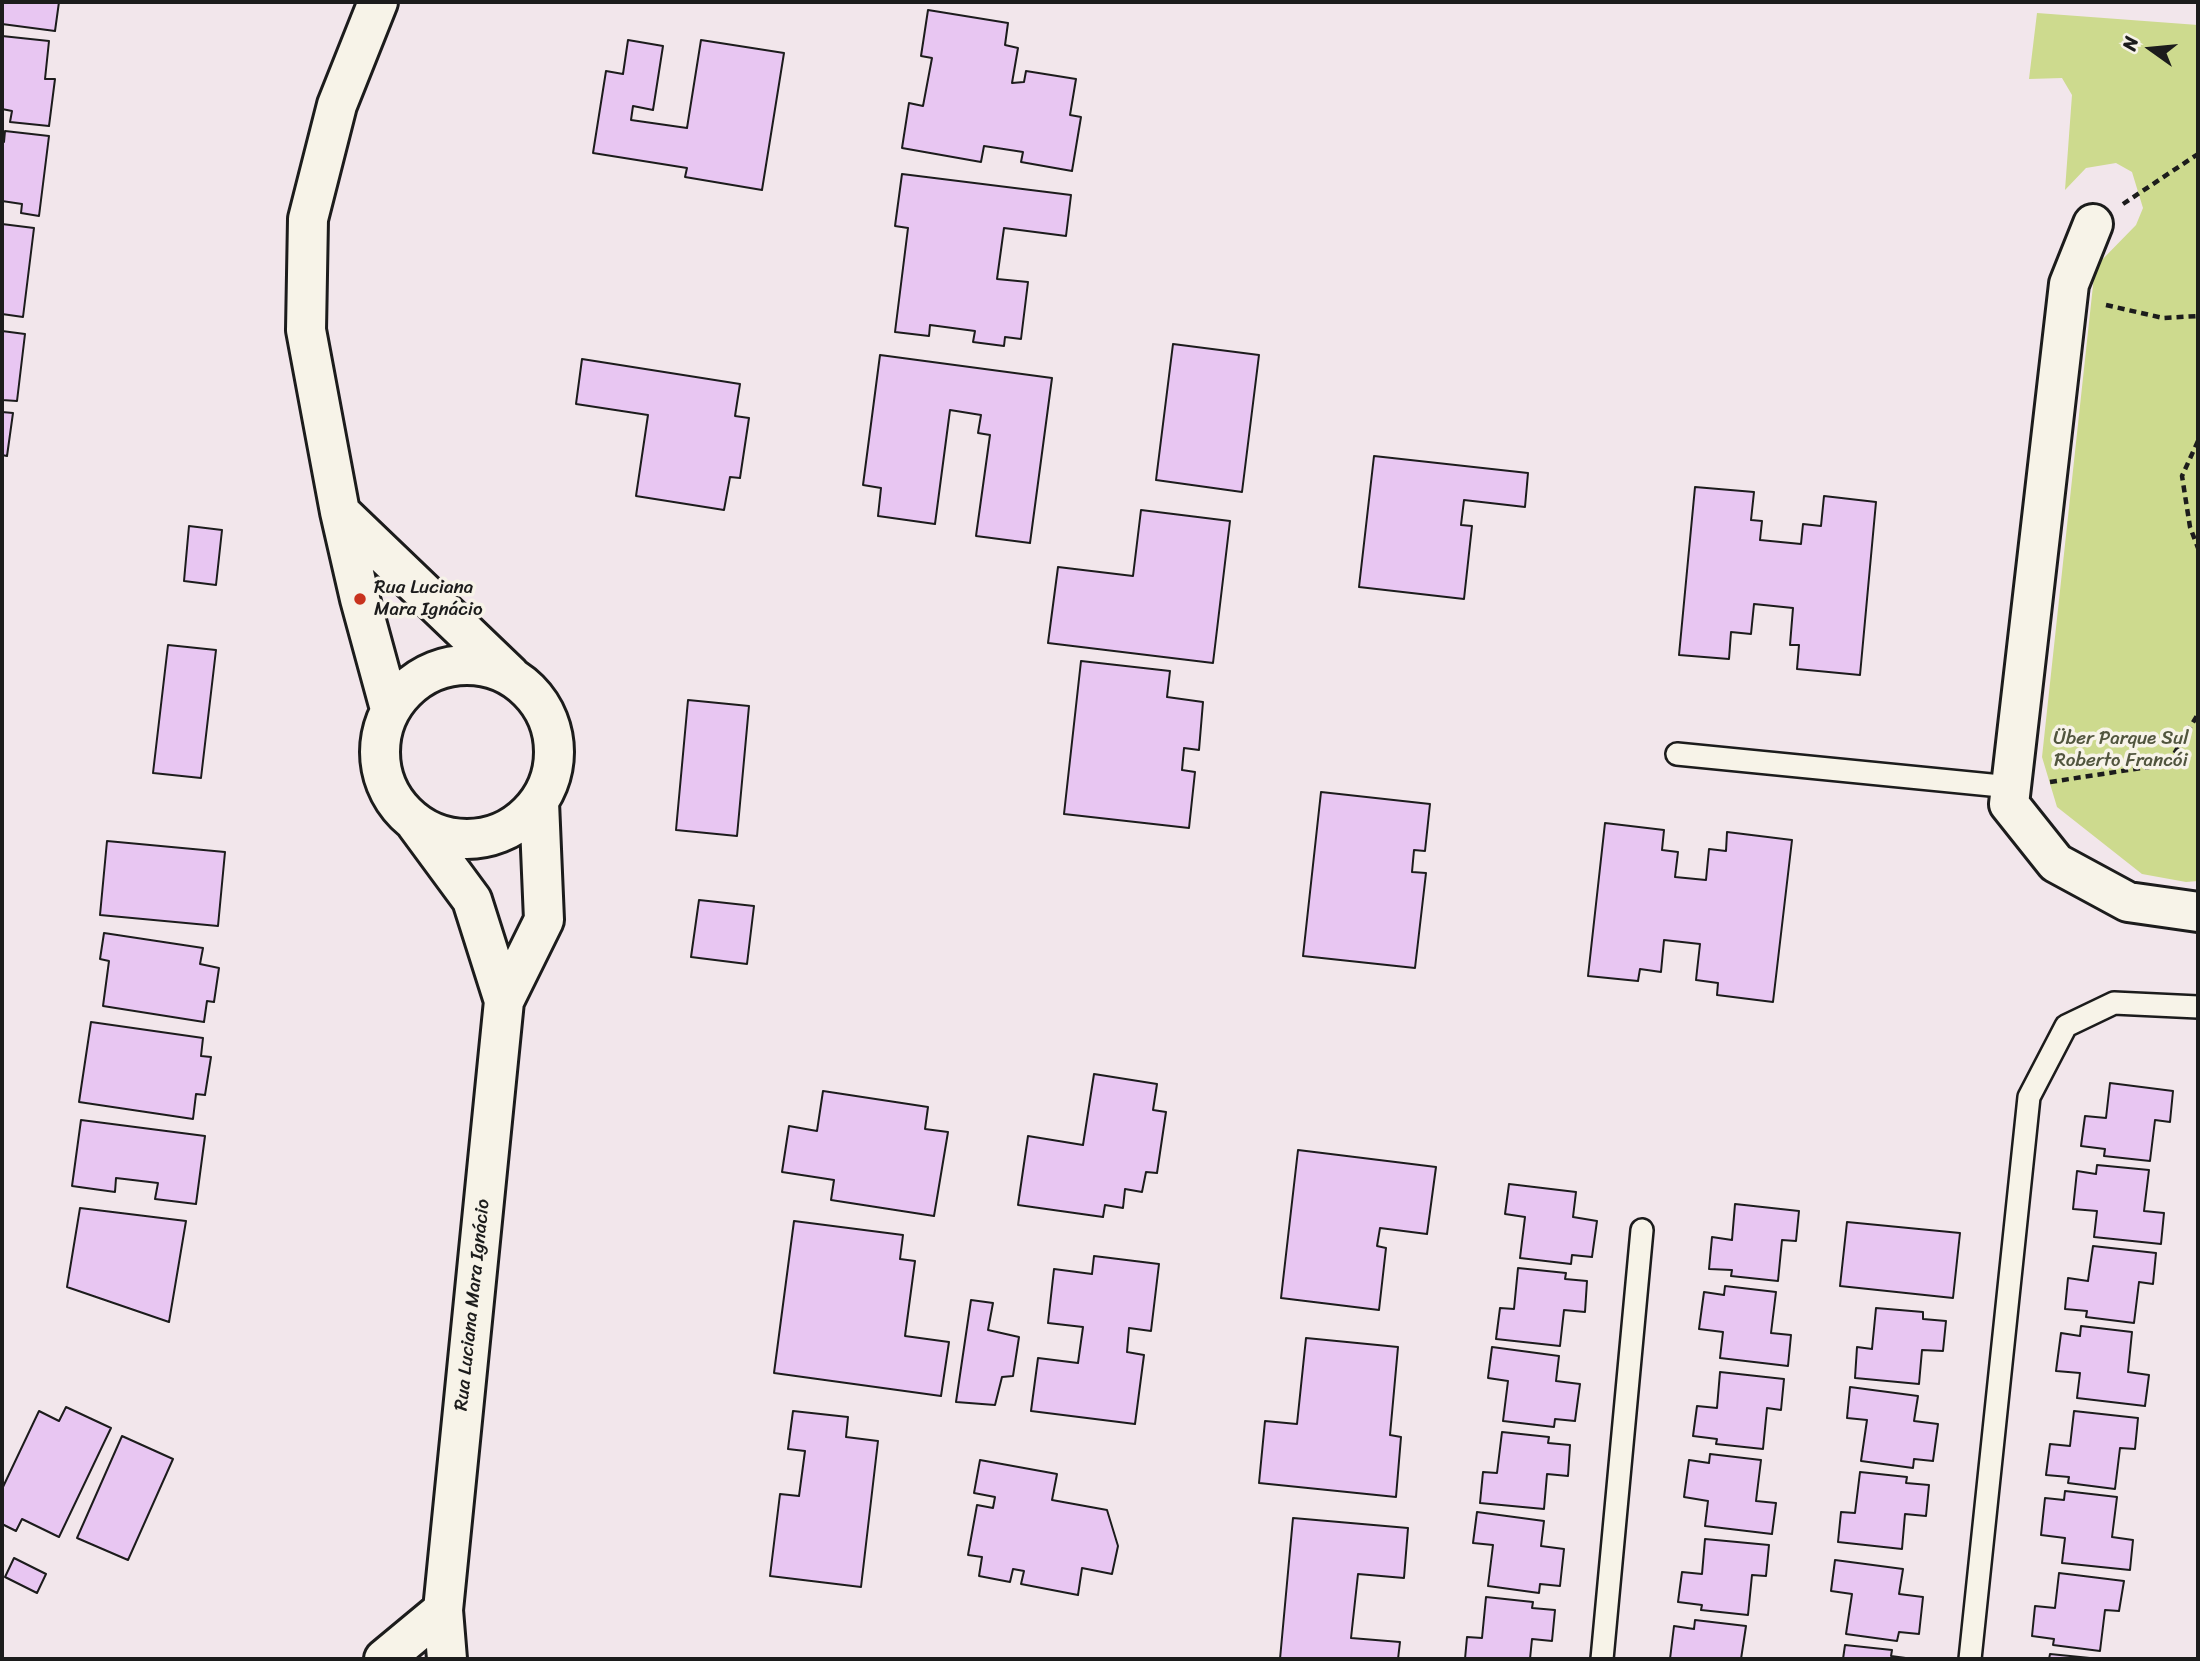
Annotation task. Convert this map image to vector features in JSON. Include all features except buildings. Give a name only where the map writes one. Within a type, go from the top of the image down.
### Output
[{"type":"street","points":[[378,2],[337,105],[308,219],[306,330],[340,512],[390,709]]},
{"type":"street","points":[[2093,224],[2069,284],[2009,804],[2056,863],[2128,902],[2198,912]]},
{"type":"street","points":[[340,512],[538,701],[549,725],[554,751],[546,791],[522,821],[499,834],[474,841],[448,839],[413,819],[387,790],[379,763],[381,735],[390,709],[409,686],[434,671],[462,665],[491,668],[517,681]]},
{"type":"street","name":"Rua Luciana Mara Ignácio","points":[[447,1659],[443,1610],[503,1001],[544,920],[539,802]]},
{"type":"street","name":"Rua Luciana Mara Ignácio","points":[[413,819],[472,900],[503,1001]]},
{"type":"street","points":[[384,1659],[443,1610]]},
{"type":"lane","points":[[1677,754],[2011,788]]},
{"type":"lane","points":[[1970,1659],[2029,1097],[2066,1026],[2115,1003],[2198,1007]]},
{"type":"lane","points":[[1602,1659],[1642,1230]]},
{"type":"path","points":[[2093,224],[2198,154]]},
{"type":"path","points":[[2067,298],[2163,318],[2198,316]]},
{"type":"path","points":[[2198,440],[2182,476],[2190,527],[2198,548]]},
{"type":"path","points":[[2011,788],[2168,764],[2198,714]]},
{"type":"green space","name":"Über Parque Sul Roberto Francói","points":[[2037,13],[2198,25],[2198,881],[2186,882],[2142,874],[2057,807],[2042,757],[2095,267],[2136,225],[2143,208],[2132,172],[2116,163],[2086,168],[2065,190],[2072,95],[2062,78],[2029,79]]},
{"type":"place","name":"Rua Luciana Mara Ignácio","points":[[360,599]]}]
